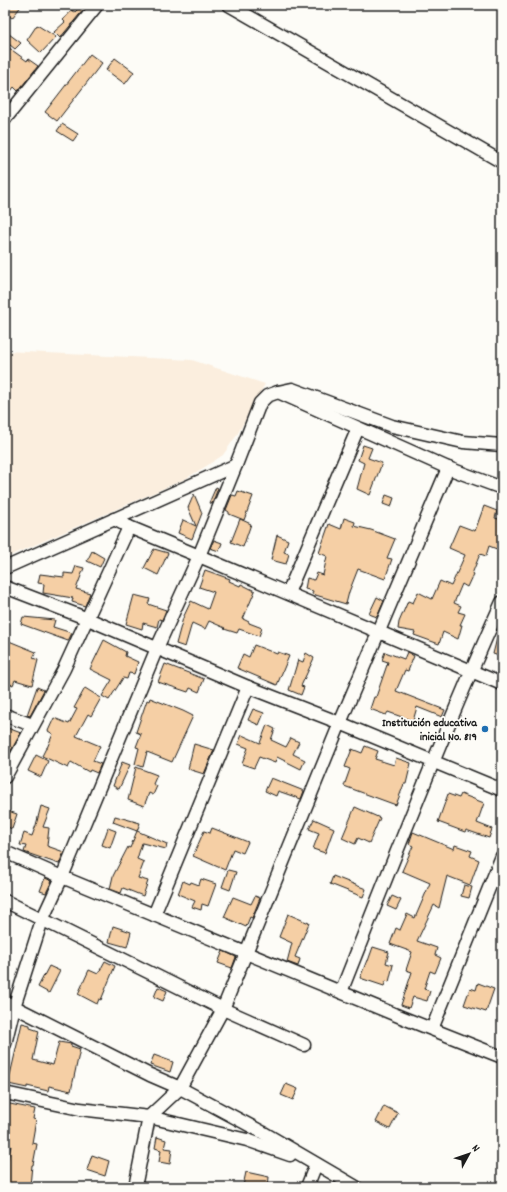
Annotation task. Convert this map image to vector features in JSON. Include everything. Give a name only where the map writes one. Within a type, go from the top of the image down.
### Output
[{"type":"street","points":[[5,119],[97,5]]},
{"type":"street","points":[[228,5],[502,162]]},
{"type":"street","points":[[5,1044],[10,1004],[42,920],[62,877],[157,648],[199,556],[260,403],[267,396],[292,388],[392,426],[463,442],[502,445]]},
{"type":"street","points":[[278,392],[448,468],[502,488]]},
{"type":"street","points":[[288,593],[358,428]]},
{"type":"street","points":[[5,568],[236,465]]},
{"type":"street","points":[[135,1187],[149,1117],[180,1088],[224,1008],[340,723],[380,632],[448,468]]},
{"type":"street","points":[[114,519],[129,528],[288,593],[502,684]]},
{"type":"street","points":[[5,777],[32,725],[64,669],[129,528]]},
{"type":"street","points":[[5,587],[88,619],[248,687],[340,723],[502,790]]},
{"type":"street","points":[[341,992],[433,762],[471,670],[502,602]]},
{"type":"street","points":[[154,915],[248,687]]},
{"type":"street","points":[[5,715],[32,725]]},
{"type":"street","points":[[5,852],[154,915],[502,1057]]},
{"type":"street","points":[[432,1029],[502,856]]},
{"type":"street","points":[[5,901],[224,1008],[304,1045]]},
{"type":"street","points":[[10,1004],[150,1076],[180,1088],[262,1132],[356,1187]]},
{"type":"street","points":[[5,1093],[80,1109],[149,1117],[247,1140],[316,1164]]},
{"type":"street","points":[[307,1187],[316,1164]]},
{"type":"shaded area","points":[[5,351],[192,360],[265,384],[237,435],[223,455],[185,479],[5,558]]},
{"type":"building","points":[[11,5],[22,5],[12,18],[5,13]]},
{"type":"building","points":[[81,6],[84,9],[60,38],[54,32],[65,22],[63,20],[72,10],[75,12]]},
{"type":"building","points":[[37,25],[56,37],[41,53],[27,40]]},
{"type":"building","points":[[9,34],[21,43],[15,49],[5,41]]},
{"type":"building","points":[[5,45],[27,61],[28,59],[38,66],[18,91],[14,87],[5,99]]},
{"type":"building","points":[[90,54],[102,63],[57,121],[45,112]]},
{"type":"building","points":[[115,58],[134,72],[125,84],[106,70]]},
{"type":"building","points":[[62,124],[78,134],[73,141],[57,131]]},
{"type":"building","points":[[363,445],[372,448],[368,458],[382,463],[370,495],[357,489],[364,463],[358,460]]},
{"type":"building","points":[[216,487],[218,488],[212,504],[209,503]]},
{"type":"building","points":[[238,491],[253,496],[244,520],[229,514],[226,510],[232,495],[236,496]]},
{"type":"building","points":[[194,494],[202,513],[192,539],[178,533],[183,520],[196,526],[188,508]]},
{"type":"building","points":[[386,495],[394,498],[391,507],[383,504]]},
{"type":"building","points":[[484,506],[497,511],[495,518],[502,520],[502,551],[489,546],[486,556],[480,554],[467,587],[462,584],[454,603],[461,606],[458,612],[465,614],[460,625],[462,625],[458,639],[443,632],[439,644],[414,635],[415,632],[398,629],[399,622],[408,601],[413,603],[418,592],[432,599],[440,581],[451,586],[465,555],[449,548],[459,525],[475,531]]},
{"type":"building","points":[[344,518],[355,522],[354,526],[371,530],[395,539],[387,558],[392,559],[385,579],[358,569],[346,604],[312,594],[313,591],[305,589],[307,578],[314,580],[317,573],[323,575],[327,556],[319,553],[329,524],[341,529]]},
{"type":"building","points":[[240,519],[251,524],[243,547],[231,542]]},
{"type":"building","points":[[277,535],[288,540],[284,552],[289,554],[286,564],[271,560]]},
{"type":"building","points":[[214,540],[222,543],[219,551],[210,548]]},
{"type":"building","points":[[154,549],[168,553],[158,575],[144,568]]},
{"type":"building","points":[[92,551],[104,558],[100,567],[87,561]]},
{"type":"building","points":[[76,566],[84,568],[76,589],[90,593],[85,606],[72,602],[73,598],[43,593],[44,584],[38,583],[40,574],[64,577],[64,573],[73,574]]},
{"type":"building","points":[[205,570],[230,579],[229,581],[240,586],[241,584],[255,591],[243,619],[262,628],[259,636],[239,629],[237,633],[224,629],[225,628],[209,621],[205,629],[192,623],[185,647],[176,644],[183,618],[191,601],[208,609],[214,592],[199,587]]},
{"type":"building","points":[[134,595],[150,599],[148,604],[166,610],[162,620],[159,619],[157,627],[143,623],[142,629],[126,624]]},
{"type":"building","points":[[377,597],[384,601],[377,617],[369,614]]},
{"type":"building","points":[[23,617],[55,620],[53,627],[72,633],[68,641],[21,624]]},
{"type":"building","points":[[499,630],[502,630],[502,657],[493,654]]},
{"type":"building","points":[[104,640],[126,652],[125,656],[138,662],[134,674],[129,673],[127,679],[123,678],[109,700],[102,696],[112,680],[90,669]]},
{"type":"building","points":[[9,641],[36,652],[33,658],[38,660],[32,685],[15,680],[13,685],[5,682],[5,649]]},
{"type":"building","points":[[254,645],[277,654],[278,652],[289,656],[277,685],[237,668],[243,654],[249,657]]},
{"type":"building","points":[[385,652],[404,659],[407,652],[414,656],[408,671],[405,670],[396,691],[445,710],[442,717],[417,707],[413,721],[388,712],[386,715],[370,709],[374,697],[376,697],[388,662],[382,660]]},
{"type":"building","points":[[306,653],[314,658],[301,686],[304,687],[301,695],[289,690],[298,660],[303,662]]},
{"type":"building","points":[[165,664],[204,679],[199,692],[190,688],[188,692],[158,682]]},
{"type":"building","points":[[37,687],[44,690],[30,716],[27,715]]},
{"type":"building","points":[[85,688],[101,698],[91,716],[88,714],[76,736],[100,746],[93,761],[101,764],[97,773],[90,770],[89,772],[71,762],[68,768],[42,756],[53,734],[48,731],[54,718],[69,724],[77,709],[74,708]]},
{"type":"building","points":[[150,698],[193,716],[172,762],[147,752],[143,767],[135,764],[139,748],[136,747],[141,734],[136,732],[147,700],[149,701]]},
{"type":"building","points":[[253,709],[264,713],[259,725],[248,720]]},
{"type":"building","points":[[267,725],[275,729],[271,740],[286,747],[291,738],[299,742],[293,754],[305,760],[301,769],[277,757],[275,763],[259,757],[254,768],[242,764],[248,748],[238,744],[242,735],[260,743]]},
{"type":"building","points":[[5,727],[21,733],[5,761]]},
{"type":"building","points":[[194,744],[214,750],[204,774],[188,769]]},
{"type":"building","points":[[365,746],[378,751],[375,759],[394,765],[396,758],[411,763],[406,784],[404,784],[396,805],[344,786],[350,769],[345,767],[352,749],[362,753]]},
{"type":"building","points":[[36,755],[48,761],[41,777],[28,771]]},
{"type":"building","points":[[122,762],[130,765],[119,789],[113,786]]},
{"type":"building","points":[[136,767],[157,775],[153,784],[157,786],[153,795],[149,793],[144,806],[128,800]]},
{"type":"building","points":[[271,778],[304,791],[301,799],[278,791],[276,796],[265,791]]},
{"type":"building","points":[[448,794],[459,798],[461,794],[484,803],[477,823],[492,829],[489,838],[466,830],[465,832],[438,822]]},
{"type":"building","points":[[41,806],[50,809],[43,827],[49,828],[47,846],[64,852],[59,864],[24,852],[26,846],[20,845],[24,833],[32,836]]},
{"type":"building","points":[[355,807],[380,818],[369,843],[358,838],[355,844],[342,838]]},
{"type":"building","points":[[5,810],[17,814],[12,829],[5,826]]},
{"type":"building","points":[[115,816],[140,823],[137,831],[113,822]]},
{"type":"building","points":[[314,819],[334,828],[325,853],[313,849],[319,833],[309,829]]},
{"type":"building","points":[[108,828],[116,831],[110,848],[102,845]]},
{"type":"building","points":[[212,828],[248,842],[243,853],[233,849],[225,870],[193,856],[204,831],[210,833]]},
{"type":"building","points":[[137,831],[167,844],[166,849],[142,843],[137,859],[144,862],[138,878],[148,881],[143,896],[123,888],[121,893],[110,889],[113,876],[128,847],[130,848]]},
{"type":"building","points":[[413,832],[454,849],[455,845],[472,851],[470,856],[479,860],[470,885],[447,876],[439,908],[434,905],[417,941],[437,948],[435,955],[441,958],[435,973],[430,971],[424,989],[430,991],[427,1001],[413,997],[409,1008],[401,1005],[412,972],[406,970],[412,952],[390,944],[396,928],[400,930],[407,914],[415,918],[430,883],[402,871],[413,846],[409,844]]},
{"type":"building","points":[[228,870],[236,872],[230,890],[222,887]]},
{"type":"building","points":[[333,876],[366,889],[363,897],[330,884]]},
{"type":"building","points":[[45,878],[52,881],[46,893],[40,891]]},
{"type":"building","points":[[201,879],[216,884],[208,906],[202,904],[201,910],[192,907],[195,901],[178,894],[183,881],[190,884],[191,882],[199,885]]},
{"type":"building","points":[[464,885],[472,887],[469,898],[461,896]]},
{"type":"building","points":[[255,896],[260,898],[252,918],[250,917],[246,927],[224,917],[233,897],[251,904]]},
{"type":"building","points":[[392,896],[401,900],[396,910],[387,906]]},
{"type":"building","points":[[288,914],[309,923],[295,957],[300,959],[298,966],[287,962],[292,943],[279,937]]},
{"type":"building","points":[[113,926],[131,932],[127,947],[109,942]]},
{"type":"building","points":[[373,947],[389,952],[386,963],[393,965],[389,982],[386,981],[384,986],[360,978]]},
{"type":"building","points":[[223,951],[236,957],[232,968],[218,963]]},
{"type":"building","points":[[105,961],[115,966],[101,1000],[99,999],[97,1004],[78,994],[89,970],[98,974]]},
{"type":"building","points":[[49,966],[60,971],[49,993],[38,987]]},
{"type":"building","points":[[478,983],[494,989],[486,1012],[464,1005],[470,988],[476,990]]},
{"type":"building","points":[[158,987],[167,991],[163,1001],[154,997]]},
{"type":"building","points":[[22,1023],[30,1025],[30,1028],[39,1031],[33,1060],[53,1065],[59,1042],[71,1044],[71,1046],[80,1049],[71,1091],[49,1086],[48,1091],[27,1086],[27,1088],[8,1084]]},
{"type":"building","points":[[154,1055],[173,1062],[170,1072],[150,1065]]},
{"type":"building","points":[[286,1084],[298,1089],[293,1100],[281,1095]]},
{"type":"building","points":[[5,1103],[35,1109],[33,1119],[36,1120],[32,1143],[37,1144],[32,1165],[30,1186],[5,1183],[5,1162],[7,1162],[11,1146],[5,1145],[9,1129],[5,1128]]},
{"type":"building","points":[[384,1106],[398,1113],[390,1129],[376,1122]]},
{"type":"building","points":[[157,1137],[166,1140],[164,1148],[172,1149],[170,1164],[159,1162],[161,1150],[155,1148]]},
{"type":"building","points":[[92,1155],[109,1161],[105,1176],[87,1170]]},
{"type":"building","points":[[246,1172],[269,1177],[268,1187],[243,1186]]},
{"type":"place","name":"Institución educativa inicial No. 819","points":[[485,729]]}]
